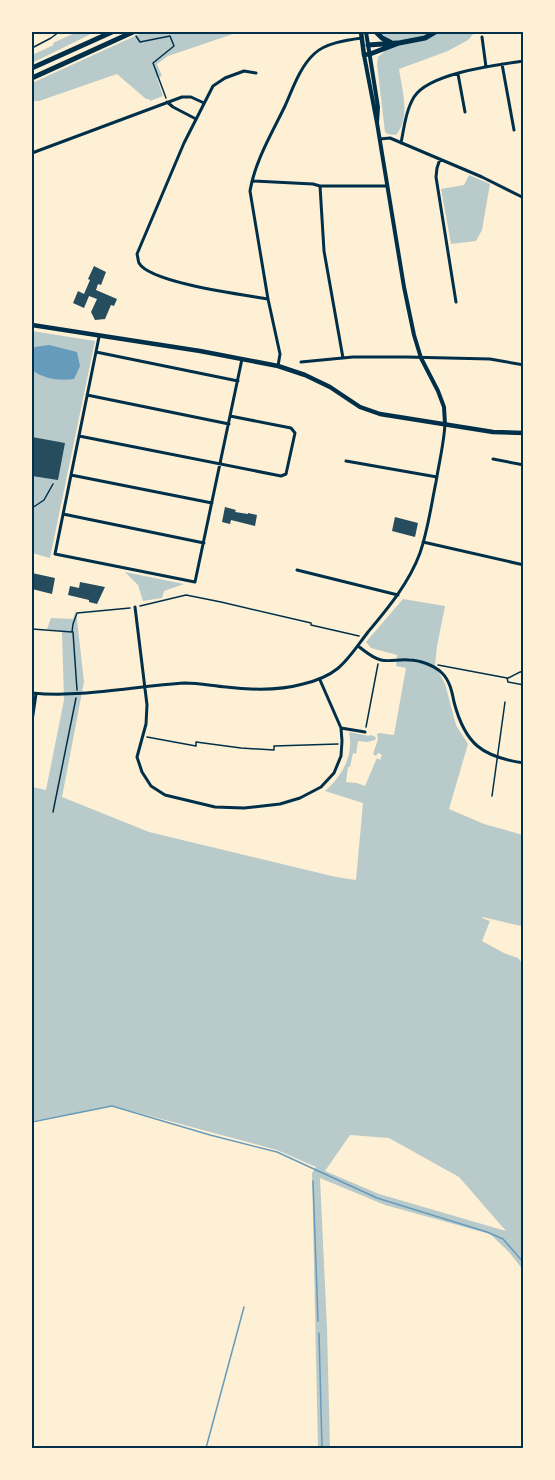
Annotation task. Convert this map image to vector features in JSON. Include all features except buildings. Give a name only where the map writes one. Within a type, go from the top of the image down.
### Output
[{"type":"highway","points":[[32,68],[112,32]]},
{"type":"highway","points":[[376,32],[382,38],[399,44]]},
{"type":"highway","points":[[367,54],[425,38],[435,32]]},
{"type":"highway","points":[[32,78],[134,33]]},
{"type":"highway","points":[[366,45],[391,42]]},
{"type":"main road","points":[[361,35],[367,54]]},
{"type":"main road","points":[[32,325],[278,366],[330,387],[360,407],[373,412],[494,432],[524,433]]},
{"type":"street","points":[[366,32],[366,45]]},
{"type":"street","points":[[278,366],[280,354],[268,299],[250,191],[252,181],[305,62],[316,51],[361,35]]},
{"type":"street","points":[[482,37],[486,67]]},
{"type":"street","points":[[367,54],[378,107],[377,123]]},
{"type":"street","points":[[32,722],[34,694],[77,694],[189,683],[229,688],[271,689],[320,680],[343,665],[398,595],[414,567],[423,542],[444,439],[444,407],[417,346],[406,296],[367,54]]},
{"type":"street","points":[[400,143],[414,96],[424,86],[486,67],[524,61]]},
{"type":"street","points":[[502,64],[514,130]]},
{"type":"street","points":[[256,73],[244,71],[225,78],[213,86],[196,119],[137,254],[139,264],[165,279],[268,299]]},
{"type":"street","points":[[458,74],[465,112]]},
{"type":"street","points":[[32,153],[182,97],[191,97],[204,103]]},
{"type":"street","points":[[167,102],[180,112],[196,119]]},
{"type":"street","points":[[380,139],[390,138],[482,177],[524,198]]},
{"type":"street","points":[[440,159],[436,177],[456,302]]},
{"type":"street","points":[[252,181],[320,186],[387,186]]},
{"type":"street","points":[[320,186],[324,251],[343,358]]},
{"type":"street","points":[[99,336],[55,554],[195,582],[242,359]]},
{"type":"street","points":[[96,352],[238,381]]},
{"type":"street","points":[[301,362],[343,358],[422,358],[490,359],[524,365]]},
{"type":"street","points":[[307,362],[307,368]]},
{"type":"street","points":[[87,395],[229,424]]},
{"type":"street","points":[[79,436],[281,476],[286,474],[295,433],[291,428],[230,416]]},
{"type":"street","points":[[493,459],[524,465]]},
{"type":"street","points":[[345,461],[436,477]]},
{"type":"street","points":[[71,475],[212,503]]},
{"type":"street","points":[[63,514],[204,543]]},
{"type":"street","points":[[423,542],[524,565]]},
{"type":"street","points":[[297,570],[398,595]]},
{"type":"street","points":[[135,607],[147,705],[146,724],[137,757],[142,772],[151,786],[165,795],[215,807],[243,808],[280,804],[300,798],[321,787],[334,773],[341,756],[342,744],[341,728],[320,680]]},
{"type":"street","points":[[358,646],[379,660],[409,660],[431,666],[442,673],[451,686],[459,719],[476,746],[497,758],[524,763]]},
{"type":"street","points":[[341,728],[365,732]]},
{"type":"lane","points":[[32,48],[59,32]]},
{"type":"lane","points":[[492,796],[505,702]]},
{"type":"path","points":[[134,33],[140,42],[170,36],[174,46],[153,63],[167,102]]},
{"type":"path","points":[[32,508],[44,500],[53,484]]},
{"type":"path","points":[[53,812],[77,694],[72,632],[77,613],[135,607],[186,595],[364,637]]},
{"type":"path","points":[[32,630],[72,632]]},
{"type":"path","points":[[365,732],[379,660]]},
{"type":"path","points":[[431,666],[441,665],[507,678],[524,671]]},
{"type":"path","points":[[507,678],[508,682],[524,685]]},
{"type":"path","points":[[142,737],[196,746],[196,742],[274,750],[274,746],[342,744]]},
{"type":"shaded area","points":[[77,32],[95,32],[32,63],[32,55]]},
{"type":"shaded area","points":[[144,32],[239,32],[168,56],[157,64],[162,76],[157,78],[163,96],[150,101],[117,74],[39,101],[32,101],[32,83]]},
{"type":"shaded area","points":[[380,32],[475,32],[468,40],[448,51],[399,69],[404,112],[401,128],[396,135],[385,132],[377,64],[378,57],[384,52]]},
{"type":"shaded area","points":[[469,175],[490,184],[482,230],[476,241],[451,244],[441,189],[464,185]]},
{"type":"shaded area","points":[[32,331],[95,341],[50,558],[32,553]]},
{"type":"shaded area","points":[[125,572],[184,584],[164,591],[162,598],[143,601],[138,585]]},
{"type":"shaded area","points":[[403,599],[445,606],[435,665],[445,684],[456,725],[468,744],[449,809],[484,824],[523,835],[523,924],[521,926],[483,917],[490,921],[482,941],[518,958],[523,964],[523,1270],[509,1252],[490,1234],[385,1205],[320,1178],[330,1448],[318,1448],[312,1173],[316,1167],[277,1150],[113,1106],[32,1121],[32,787],[46,790],[64,700],[62,631],[47,629],[51,618],[73,619],[76,610],[84,682],[62,797],[149,832],[356,880],[363,803],[325,791],[337,779],[345,765],[350,749],[349,732],[376,738],[367,742],[358,741],[356,754],[353,753],[350,767],[348,767],[346,782],[365,786],[377,758],[380,760],[382,755],[373,754],[378,739],[377,734],[394,735],[406,668],[396,666],[397,655],[371,648],[366,642]],"holes":[[[350,1135],[389,1138],[459,1177],[506,1231],[379,1194],[325,1171]]]},
{"type":"water","points":[[49,345],[77,352],[80,366],[74,379],[52,379],[32,370],[32,353],[35,347]]},
{"type":"waterway","points":[[32,1122],[112,1106],[277,1152],[377,1198],[503,1239],[524,1263]]},
{"type":"waterway","points":[[313,1181],[318,1321]]},
{"type":"waterway","points":[[206,1448],[244,1307]]},
{"type":"waterway","points":[[319,1333],[322,1448]]}]
